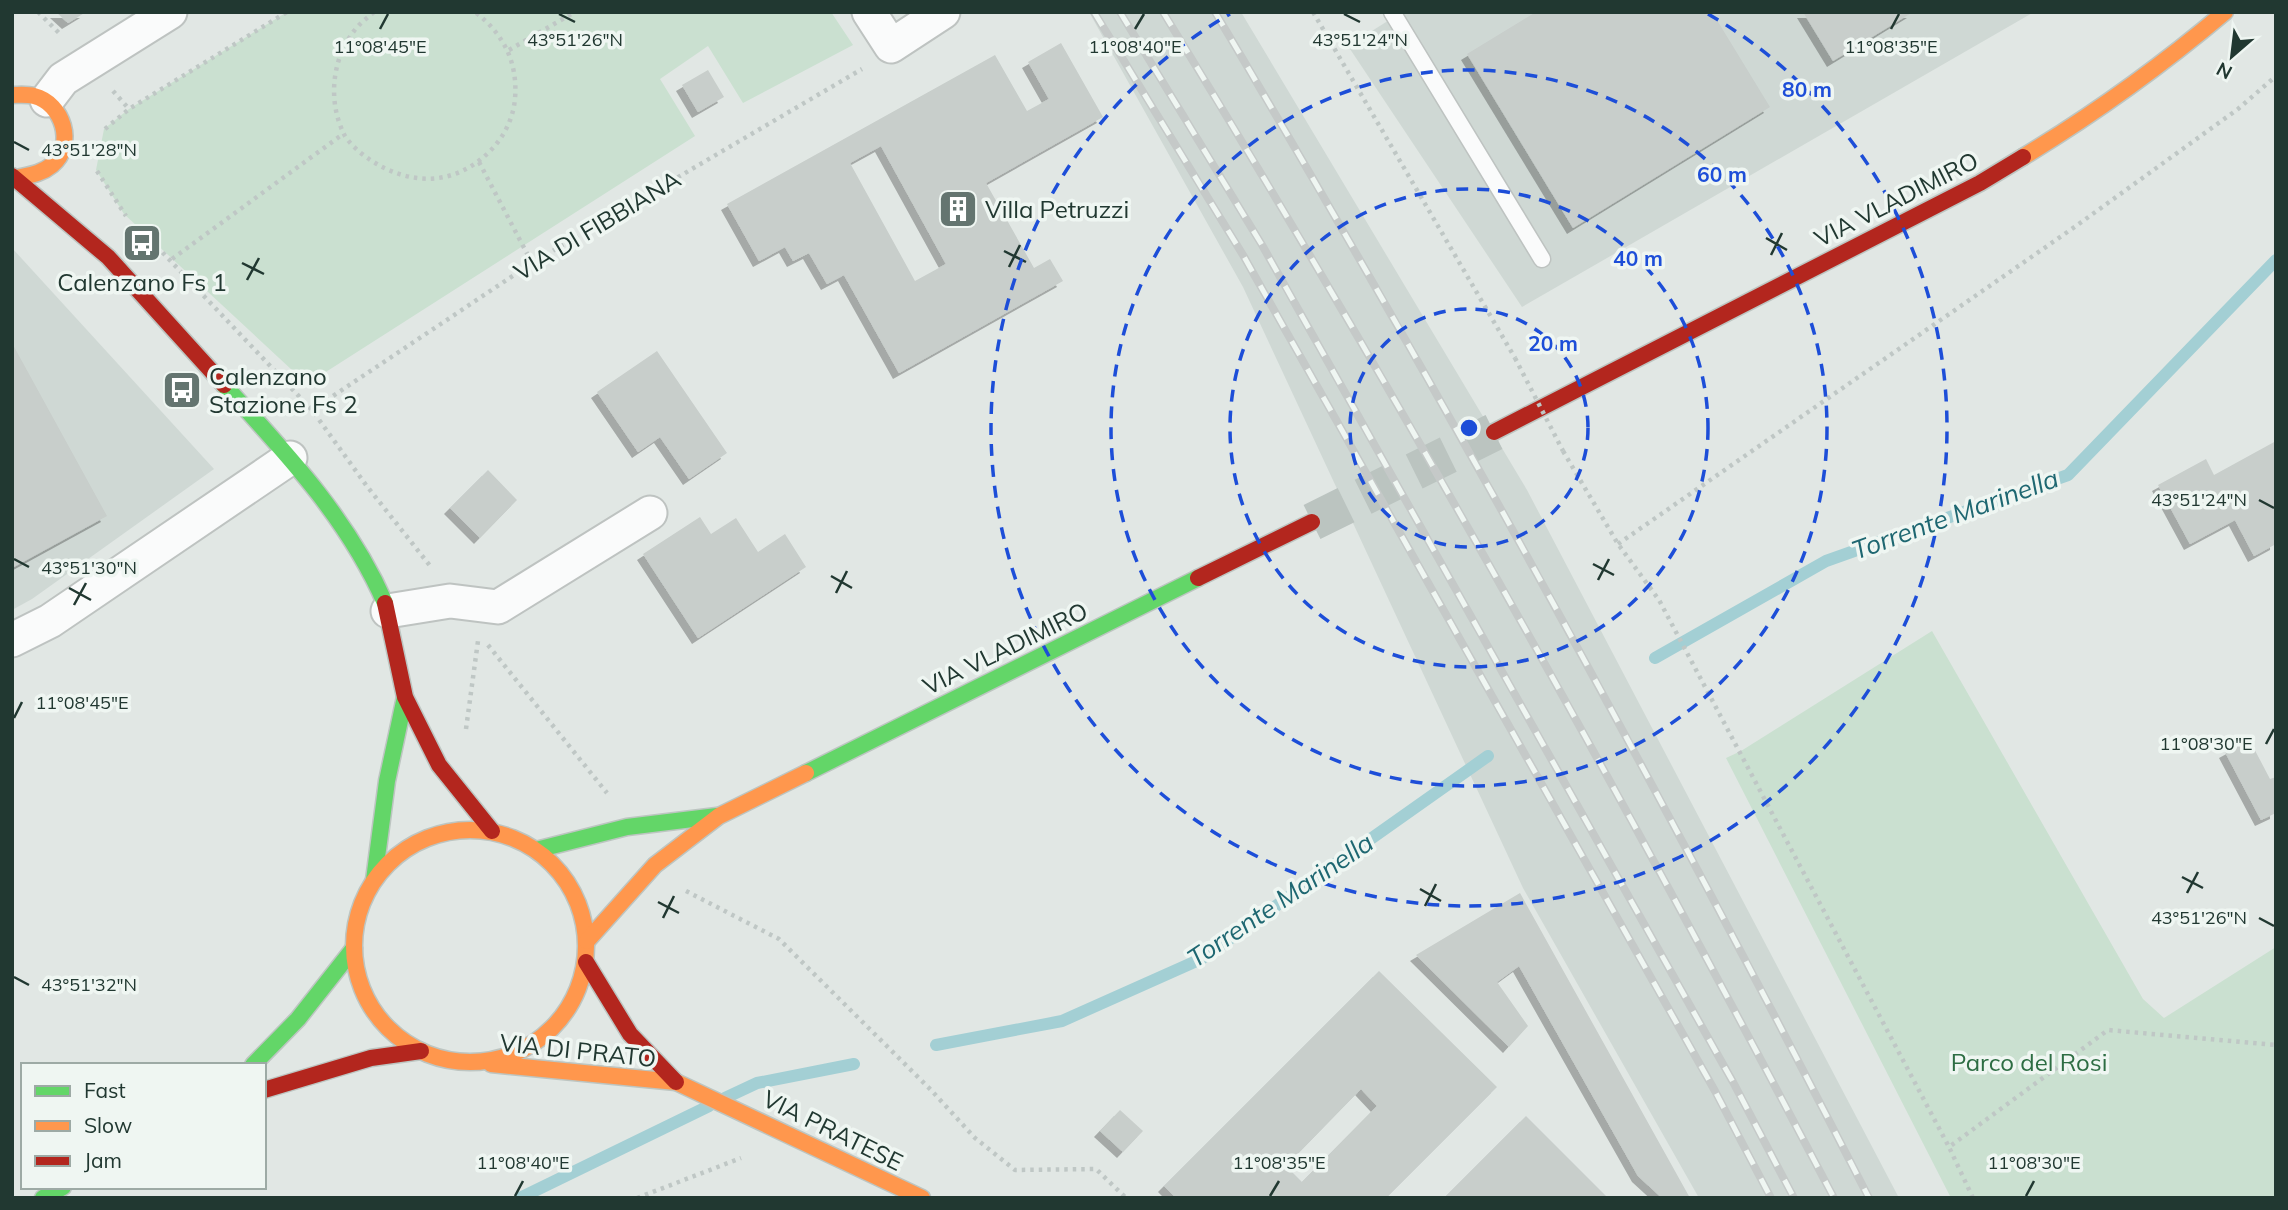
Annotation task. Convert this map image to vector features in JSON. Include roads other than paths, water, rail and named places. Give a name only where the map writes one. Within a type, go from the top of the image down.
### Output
[{"type":"main road","name":"VIA VLADIMIRO","points":[[1494,432],[1980,183],[2070,129],[2173,56],[2225,12]]},
{"type":"main road","points":[[12,95],[36,95],[47,100]]},
{"type":"main road","name":"VIA DI PRATO","points":[[15,177],[32,178],[61,168],[66,129],[59,113],[47,100]]},
{"type":"main road","name":"VIA DI PRATO","points":[[15,177],[108,257],[290,458],[342,524],[370,569],[388,611],[404,697],[439,765],[492,831]]},
{"type":"main road","name":"VIA DI PRATO","points":[[89,222],[108,257]]},
{"type":"main road","name":"VIA VLADIMIRO","points":[[587,941],[655,865],[719,816],[1312,522]]},
{"type":"main road","name":"VIA DI PRATO","points":[[374,880],[387,781],[404,697]]},
{"type":"main road","name":"VIA VLADIMIRO","points":[[536,849],[627,827],[719,816]]},
{"type":"main road","name":"VIA DI PRATO","points":[[475,1063],[514,1054],[549,1033],[574,1001],[582,982],[587,941],[580,906],[563,874],[536,849],[515,838],[492,831],[465,830],[438,834],[413,844],[391,860],[374,880],[358,913],[354,948],[357,974],[366,998],[380,1020],[399,1038],[439,1058],[475,1063],[676,1083],[723,1103]]},
{"type":"main road","points":[[255,1063],[298,1019],[354,948]]},
{"type":"main road","name":"VIA DI PRATO","points":[[586,962],[630,1034],[676,1083]]},
{"type":"main road","points":[[266,1089],[371,1058],[421,1051]]},
{"type":"main road","name":"VIA PRATESE","points":[[723,1103],[922,1198]]},
{"type":"main road","points":[[43,1198],[59,1189]]},
{"type":"street","points":[[47,100],[63,79],[170,12]]},
{"type":"street","points":[[869,12],[891,46],[943,12]]},
{"type":"street","points":[[12,640],[50,621],[290,458]]},
{"type":"street","points":[[388,611],[450,601],[498,607],[650,513]]},
{"type":"lane","points":[[1392,12],[1542,259]]},
{"type":"waterway","name":"Torrente Marinella","points":[[1655,658],[1826,561],[2068,475],[2276,260]]},
{"type":"waterway","name":"Torrente Marinella","points":[[936,1045],[1062,1021],[1201,959],[1488,756]]},
{"type":"waterway","name":"Torrente Marinella","points":[[725,1098],[757,1083],[854,1064]]},
{"type":"waterway","name":"Torrente Marinella","points":[[520,1198],[709,1106]]},
{"type":"tunnel","points":[[1312,522],[1494,432]]},
{"type":"railway","points":[[1094,12],[1243,255],[1715,1091],[1771,1198]]},
{"type":"railway","points":[[1120,12],[1262,245],[1733,1082],[1794,1198]]},
{"type":"railway","points":[[1163,12],[1339,304],[1509,599],[1674,898],[1834,1198]]},
{"type":"railway","points":[[1215,12],[1386,305],[1551,600],[1712,898],[1869,1198]]},
{"type":"place","name":"Villa Petruzzi","points":[[958,209]]},
{"type":"place","name":"Calenzano Fs 1","points":[[142,243]]},
{"type":"place","name":"Calenzano Stazione Fs 2","points":[[182,390]]},
{"type":"park label","name":"Parco del Rosi","points":[[2029,1062]]}]
